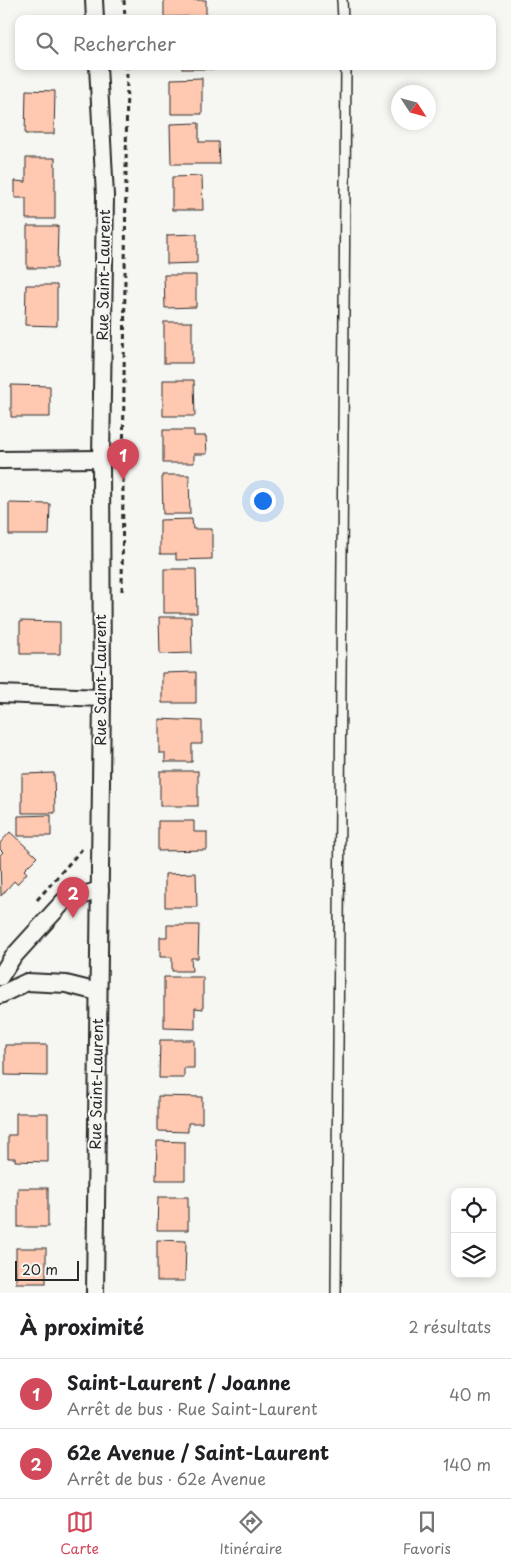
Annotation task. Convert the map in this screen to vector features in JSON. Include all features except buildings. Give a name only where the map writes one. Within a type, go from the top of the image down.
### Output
[{"type":"street","points":[[94,0],[95,15]]},
{"type":"street","name":"Rue Saint-Laurent","points":[[95,1293],[102,698],[101,459],[105,196],[98,70]]},
{"type":"street","points":[[0,460],[101,459]]},
{"type":"street","points":[[0,694],[102,698]]},
{"type":"street","points":[[0,977],[12,958],[64,901],[100,890]]},
{"type":"street","points":[[0,996],[27,982],[66,984],[98,992]]},
{"type":"lane","points":[[342,0],[343,15]]},
{"type":"lane","points":[[336,1293],[346,70]]},
{"type":"path","points":[[124,0],[125,15]]},
{"type":"path","name":"Rue Saint-Laurent","points":[[122,598],[127,70]]},
{"type":"path","points":[[31,906],[81,849]]},
{"type":"place","name":"Saint-Laurent / Joanne","points":[[123,480]]},
{"type":"place","name":"62e Avenue / Saint-Laurent","points":[[73,918]]}]
